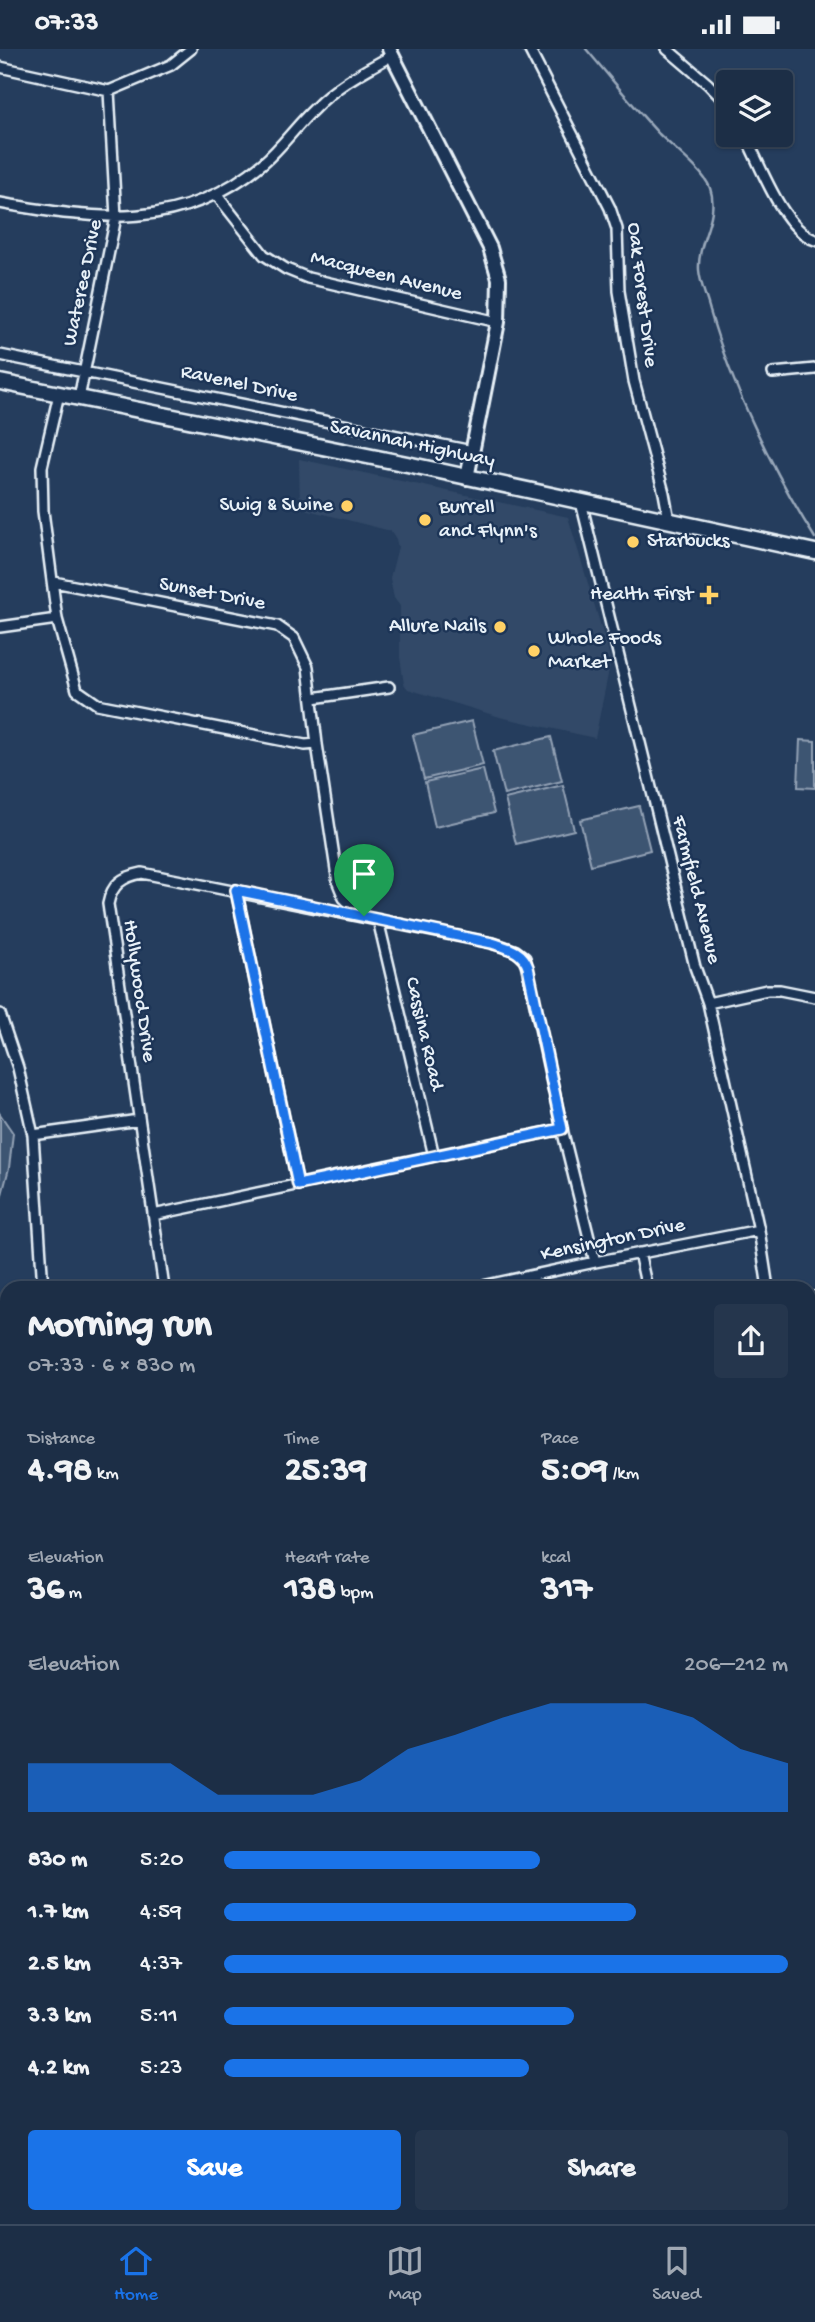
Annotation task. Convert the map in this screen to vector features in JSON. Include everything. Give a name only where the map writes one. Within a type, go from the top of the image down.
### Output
[{"type":"highway","name":"Savannah Highway","points":[[0,382],[815,552]]},
{"type":"main road","points":[[391,52],[490,248],[499,279],[498,322],[467,478]]},
{"type":"street","points":[[0,67],[109,91],[172,65],[191,49]]},
{"type":"street","name":"Oak Forest Drive","points":[[528,49],[610,208],[617,229],[618,291],[634,381],[669,520]]},
{"type":"street","points":[[667,49],[716,92]]},
{"type":"street","points":[[0,203],[57,213],[116,217],[165,213],[216,194],[263,163],[314,108],[342,83],[391,52]]},
{"type":"street","name":"Wateree Drive","points":[[79,398],[116,217],[109,91]]},
{"type":"street","points":[[751,147],[786,215],[802,234],[815,240]]},
{"type":"street","name":"Macqueen Avenue","points":[[216,194],[264,255],[286,269],[309,278],[498,322]]},
{"type":"street","name":"Ravenel Drive","points":[[0,355],[472,451]]},
{"type":"street","points":[[773,373],[815,369]]},
{"type":"street","points":[[59,394],[42,467],[41,488],[57,619],[77,690],[97,704],[305,744],[317,744]]},
{"type":"street","name":"Farmfield Avenue","points":[[580,502],[695,967],[708,1003],[759,1230],[767,1281]]},
{"type":"street","name":"Sunset Drive","points":[[54,582],[277,625],[294,638],[304,655],[313,698],[328,827],[338,883],[351,907],[364,916]]},
{"type":"street","points":[[0,627],[57,619]]},
{"type":"street","points":[[313,698],[389,687]]},
{"type":"street","name":"Hollywood Drive","points":[[163,1281],[108,904],[110,895],[122,878],[142,873],[236,890],[492,943],[516,951],[525,958],[562,1129]]},
{"type":"street","points":[[236,890],[298,1185]]},
{"type":"street","name":"Cassina Road","points":[[378,920],[434,1156]]},
{"type":"street","points":[[708,1003],[767,990],[815,997]]},
{"type":"street","points":[[0,1014],[19,1067],[33,1135],[43,1281]]},
{"type":"street","points":[[33,1135],[139,1119]]},
{"type":"street","points":[[153,1215],[562,1129],[595,1262]]},
{"type":"street","name":"Kensington Drive","points":[[507,1281],[759,1230]]},
{"type":"street","points":[[639,1253],[645,1281]]},
{"type":"street","points":[[536,1275],[537,1281]]},
{"type":"shaded area","points":[[299,459],[568,517],[611,660],[595,738],[500,717],[408,689],[404,684],[400,657],[400,606],[394,598],[390,578],[398,547],[396,539],[391,531],[300,508]]},
{"type":"shaded area","points":[[472,721],[483,765],[424,779],[413,735]]},
{"type":"shaded area","points":[[551,737],[562,781],[504,795],[493,751]]},
{"type":"shaded area","points":[[800,740],[815,741],[815,788],[798,787]]},
{"type":"shaded area","points":[[483,769],[494,813],[435,827],[425,782]]},
{"type":"shaded area","points":[[563,785],[574,830],[516,844],[505,799]]},
{"type":"shaded area","points":[[639,806],[650,850],[591,865],[580,820]]},
{"type":"shaded area","points":[[0,1114],[13,1133],[9,1168],[0,1202]]},
{"type":"waterway","points":[[586,49],[659,134],[707,181],[712,209],[699,259],[702,286],[742,398],[784,486],[815,538]]},
{"type":"place","name":"Swig & Swine","points":[[347,506]]},
{"type":"place","name":"Burrell and Flynn's","points":[[425,520]]},
{"type":"place","name":"Starbucks","points":[[633,542]]},
{"type":"place","name":"Health First","points":[[709,595]]},
{"type":"place","name":"Allure Nails","points":[[500,627]]},
{"type":"place","name":"Whole Foods Market","points":[[534,651]]},
{"type":"route","points":[[236,890],[364,916],[492,943],[516,951],[525,958],[562,1129],[298,1185],[236,890]]}]
